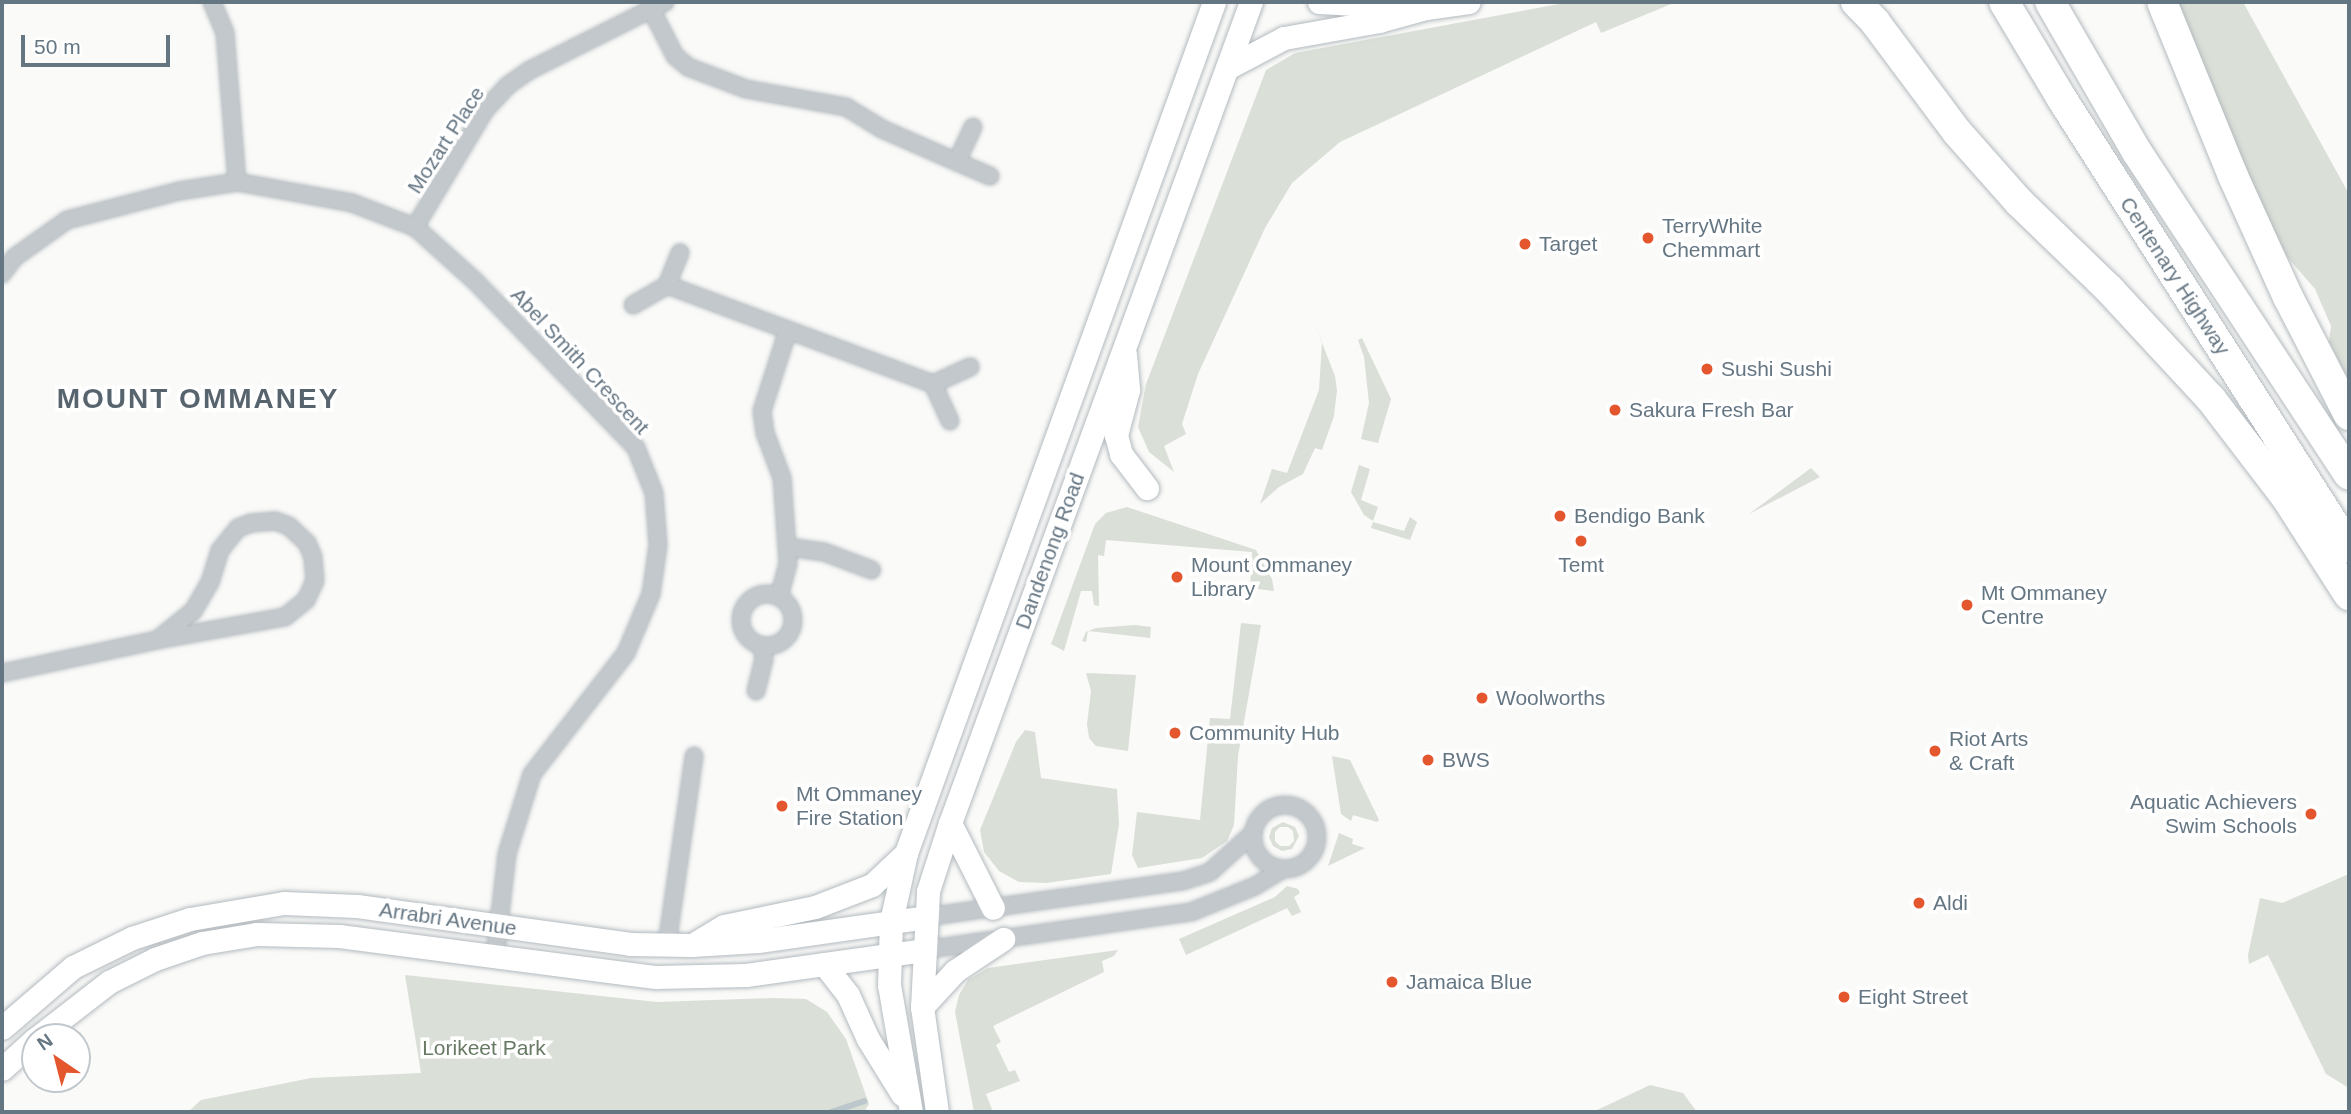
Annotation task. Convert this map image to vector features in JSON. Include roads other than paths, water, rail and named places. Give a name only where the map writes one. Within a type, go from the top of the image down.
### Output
[{"type":"highway","points":[[1856,2],[1875,22],[1975,152],[2211,399],[2286,497],[2349,595]]},
{"type":"highway","name":"Centenary Highway","points":[[2004,2],[2062,99],[2349,548]]},
{"type":"highway","name":"Centenary Highway","points":[[2049,2],[2137,152],[2349,475]]},
{"type":"highway","points":[[2162,2],[2238,187],[2288,297],[2349,415]]},
{"type":"main road","name":"Dandenong Road","points":[[910,1109],[889,985],[888,955],[891,922],[906,853],[1214,2]]},
{"type":"main road","name":"Dandenong Road","points":[[937,1112],[922,1007],[928,891],[950,823],[1251,2]]},
{"type":"main road","points":[[1319,2],[1426,8]]},
{"type":"main road","points":[[1227,68],[1284,37],[1469,2]]},
{"type":"main road","points":[[1124,348],[1128,390],[1116,435],[1121,454],[1147,488]]},
{"type":"main road","points":[[950,823],[993,908]]},
{"type":"main road","points":[[692,945],[724,926],[815,908],[872,885],[906,853]]},
{"type":"main road","name":"Arrabri Avenue","points":[[4,1022],[73,967],[132,938],[190,919],[284,903],[357,906],[630,944],[692,945],[758,941],[926,917]]},
{"type":"main road","name":"Arrabri Avenue","points":[[55,1023],[85,998],[119,977],[180,950],[228,938],[310,933],[667,977],[746,975],[923,950]]},
{"type":"main road","points":[[922,1007],[956,971],[1003,939]]},
{"type":"main road","points":[[824,964],[848,995],[868,1040],[910,1109]]},
{"type":"main road","name":"Arrabri Avenue","points":[[2,1069],[21,1052]]},
{"type":"street","points":[[212,2],[225,33],[237,182]]},
{"type":"street","points":[[658,6],[676,56],[688,67],[746,89],[846,107],[892,134],[990,176]]},
{"type":"street","name":"Mozart Place","points":[[415,226],[485,110],[507,86],[530,70],[658,6]]},
{"type":"street","points":[[957,163],[973,128]]},
{"type":"street","name":"Abel Smith Crescent","points":[[2,274],[15,257],[67,220],[179,191],[237,182],[352,203],[415,226],[475,281],[636,448],[654,493],[657,545],[651,594],[626,653],[532,774],[507,854],[495,957]]},
{"type":"street","points":[[633,305],[667,285],[680,252]]},
{"type":"street","points":[[667,285],[933,384],[950,421]]},
{"type":"street","points":[[779,597],[788,563],[782,478],[765,433],[762,411],[788,330]]},
{"type":"street","points":[[933,384],[970,367]]},
{"type":"street","points":[[2,673],[157,640],[275,620],[293,613],[306,600],[315,581],[315,563],[307,543],[289,526],[275,521],[251,523],[237,528],[220,550],[210,582],[193,611],[157,640]]},
{"type":"street","points":[[788,547],[824,552],[872,570]]},
{"type":"street","points":[[757,596],[779,597],[792,613],[791,630],[779,643],[762,646],[747,638],[741,614],[744,606],[757,596]]},
{"type":"street","points":[[756,691],[764,659],[762,646]]},
{"type":"street","points":[[667,944],[694,757]]},
{"type":"street","points":[[923,950],[1191,912],[1255,886],[1283,869],[1303,864],[1315,848],[1317,838],[1312,819],[1296,806],[1276,805],[1260,816],[1252,834],[1227,859],[1210,872],[1183,881],[926,917]]},
{"type":"street","points":[[1252,834],[1252,844],[1262,859],[1283,869]]},
{"type":"street","points":[[4,1022],[21,1032]]},
{"type":"waterway","points":[[831,1112],[864,1101]]},
{"type":"place","name":"TerryWhite Chemmart","points":[[1648,238]]},
{"type":"place","name":"Target","points":[[1525,244]]},
{"type":"place","name":"Sushi Sushi","points":[[1707,369]]},
{"type":"place","name":"Sakura Fresh Bar","points":[[1615,410]]},
{"type":"place","name":"Bendigo Bank","points":[[1560,516]]},
{"type":"place","name":"Temt","points":[[1581,541]]},
{"type":"place","name":"Mount Ommaney Library","points":[[1177,577]]},
{"type":"place","name":"Mt Ommaney Centre","points":[[1967,605]]},
{"type":"place","name":"Woolworths","points":[[1482,698]]},
{"type":"place","name":"Community Hub","points":[[1175,733]]},
{"type":"place","name":"Riot Arts & Craft","points":[[1935,751]]},
{"type":"place","name":"BWS","points":[[1428,760]]},
{"type":"place","name":"Mt Ommaney Fire Station","points":[[782,806]]},
{"type":"place","name":"Aquatic Achievers Swim Schools","points":[[2311,814]]},
{"type":"place","name":"Aldi","points":[[1919,903]]},
{"type":"place","name":"Jamaica Blue","points":[[1392,982]]},
{"type":"place","name":"Eight Street","points":[[1844,997]]},
{"type":"district","name":"MOUNT OMMANEY","points":[[198,399]]},
{"type":"park label","name":"Lorikeet Park","points":[[484,1048]]}]
